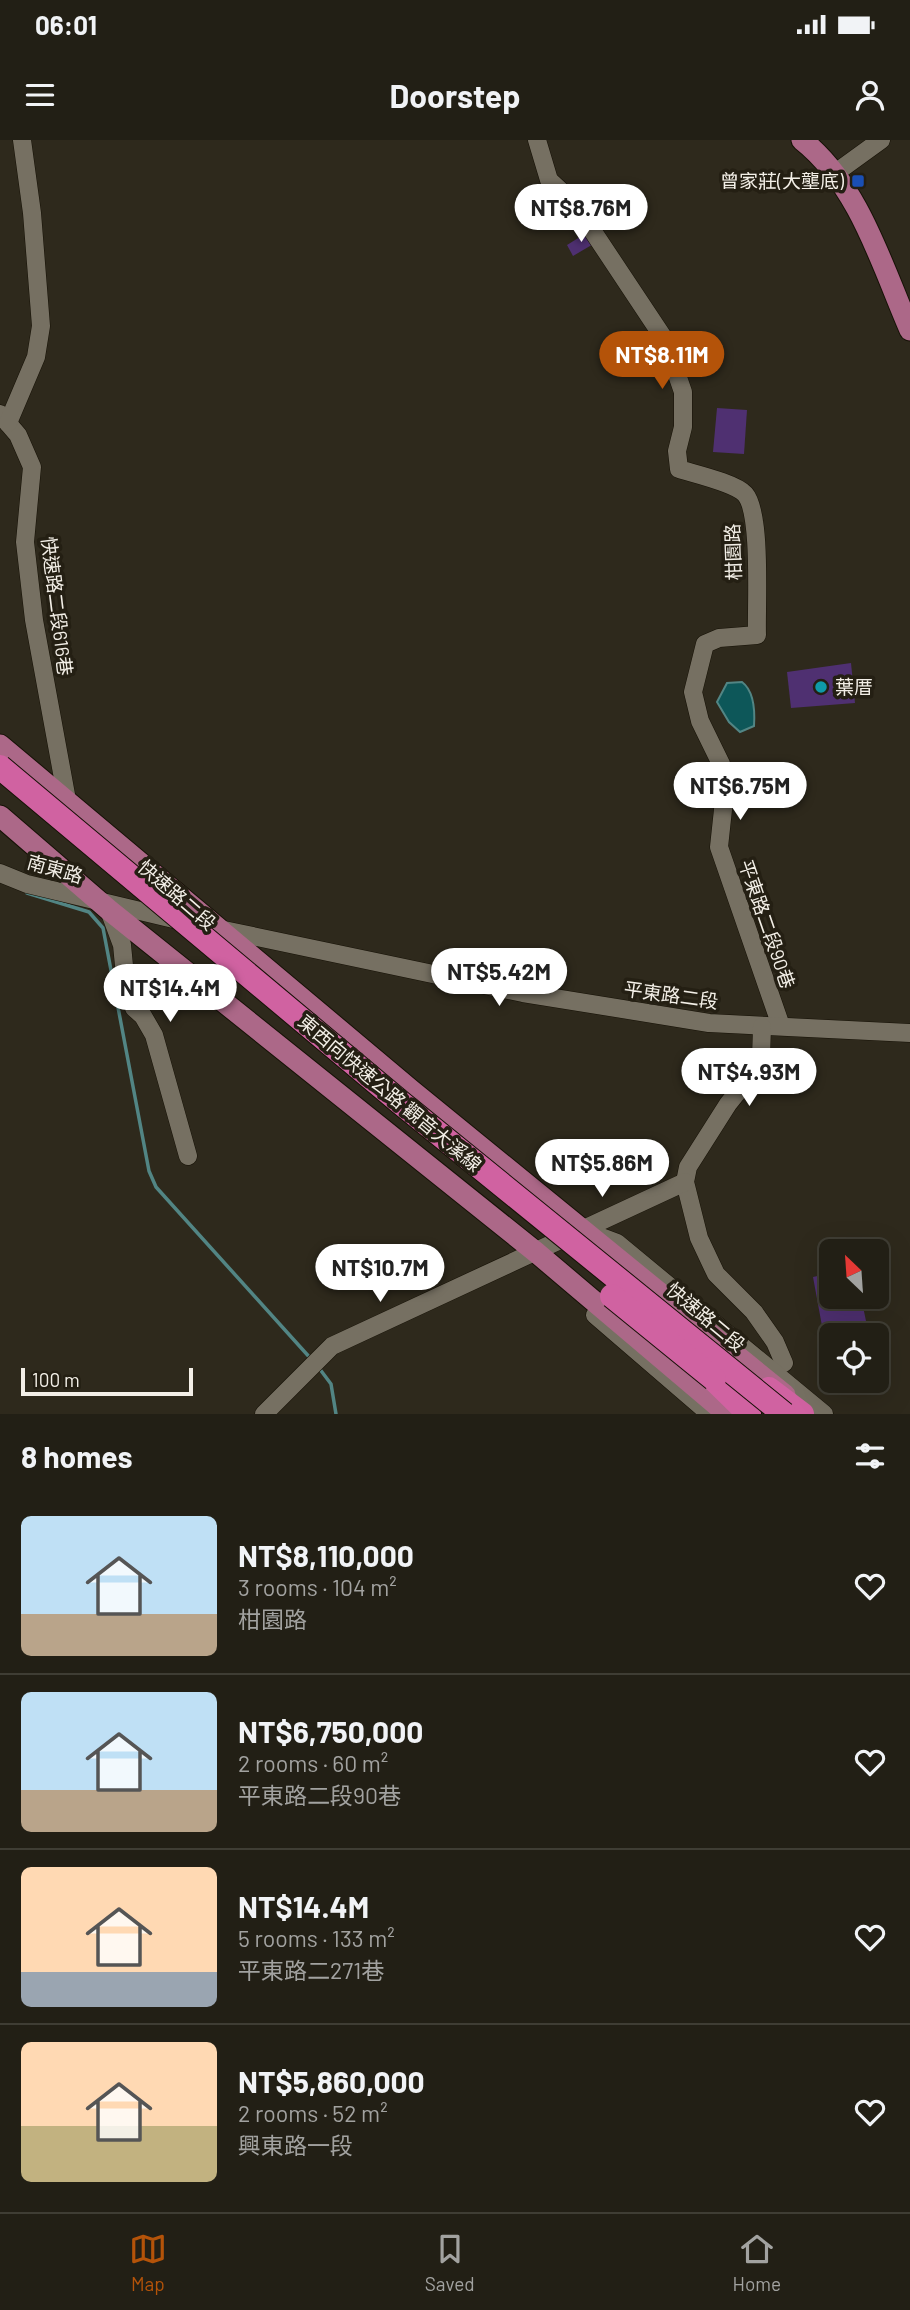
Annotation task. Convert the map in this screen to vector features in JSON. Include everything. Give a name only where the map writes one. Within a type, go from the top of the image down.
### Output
[{"type":"highway","name":"東西向快速公路 觀音大溪線","points":[[0,767],[706,1362],[758,1414]]},
{"type":"highway","name":"東西向快速公路 觀音大溪線","points":[[0,788],[390,1114],[706,1362],[784,1414]]},
{"type":"highway","points":[[706,1362],[748,1414]]},
{"type":"highway","points":[[706,1362],[759,1382],[802,1414]]},
{"type":"main road","points":[[802,140],[834,174],[858,210],[910,330]]},
{"type":"main road","name":"快速路二段","points":[[0,745],[217,929],[808,1414]]},
{"type":"main road","points":[[0,816],[105,906],[537,1254],[727,1414]]},
{"type":"street","name":"快速路二段616巷","points":[[22,140],[32,213],[41,326],[36,357],[4,418],[18,435],[33,467],[25,542],[34,620],[67,800]]},
{"type":"street","name":"柑園路","points":[[537,140],[549,180],[574,203],[665,340],[683,392],[683,427],[677,451],[679,469],[737,489],[746,495],[753,510],[758,555],[755,567],[757,635]]},
{"type":"street","points":[[834,174],[881,140]]},
{"type":"street","name":"平東路二段90巷","points":[[757,635],[719,638],[705,644],[693,692],[700,721],[721,764],[725,791],[719,848],[780,1026]]},
{"type":"street","name":"南東路","points":[[0,873],[27,884],[105,906]]},
{"type":"street","points":[[105,906],[122,946],[134,1009],[143,1016],[154,1035],[188,1156]]},
{"type":"street","name":"平東路二段","points":[[105,906],[523,993],[709,1023],[910,1032]]},
{"type":"street","points":[[762,1027],[761,1058],[688,1167],[685,1182],[699,1238],[716,1274],[754,1312],[775,1342],[784,1363]]},
{"type":"street","points":[[264,1414],[332,1346],[537,1254],[685,1182]]},
{"type":"street","name":"快速路二段","points":[[583,1230],[617,1243],[824,1414]]},
{"type":"street","points":[[537,1254],[540,1269],[710,1414]]},
{"type":"water","points":[[742,682],[751,696],[754,726],[740,732],[729,722],[717,702],[727,683]]},
{"type":"building","points":[[588,232],[595,243],[573,256],[567,245]]},
{"type":"building","points":[[717,408],[747,410],[744,454],[713,452]]},
{"type":"building","name":"葉厝","points":[[851,663],[855,703],[791,708],[787,672]]},
{"type":"building","points":[[819,1276],[819,1309],[864,1309],[866,1321],[821,1323],[813,1277]]},
{"type":"waterway","points":[[27,893],[89,912],[103,928],[149,1171],[156,1187],[312,1360]]},
{"type":"waterway","points":[[319,1368],[331,1384],[336,1414]]},
{"type":"place","name":"曾家莊(大壟底)","points":[[858,181]]},
{"type":"place","name":"葉厝","points":[[821,687]]}]
